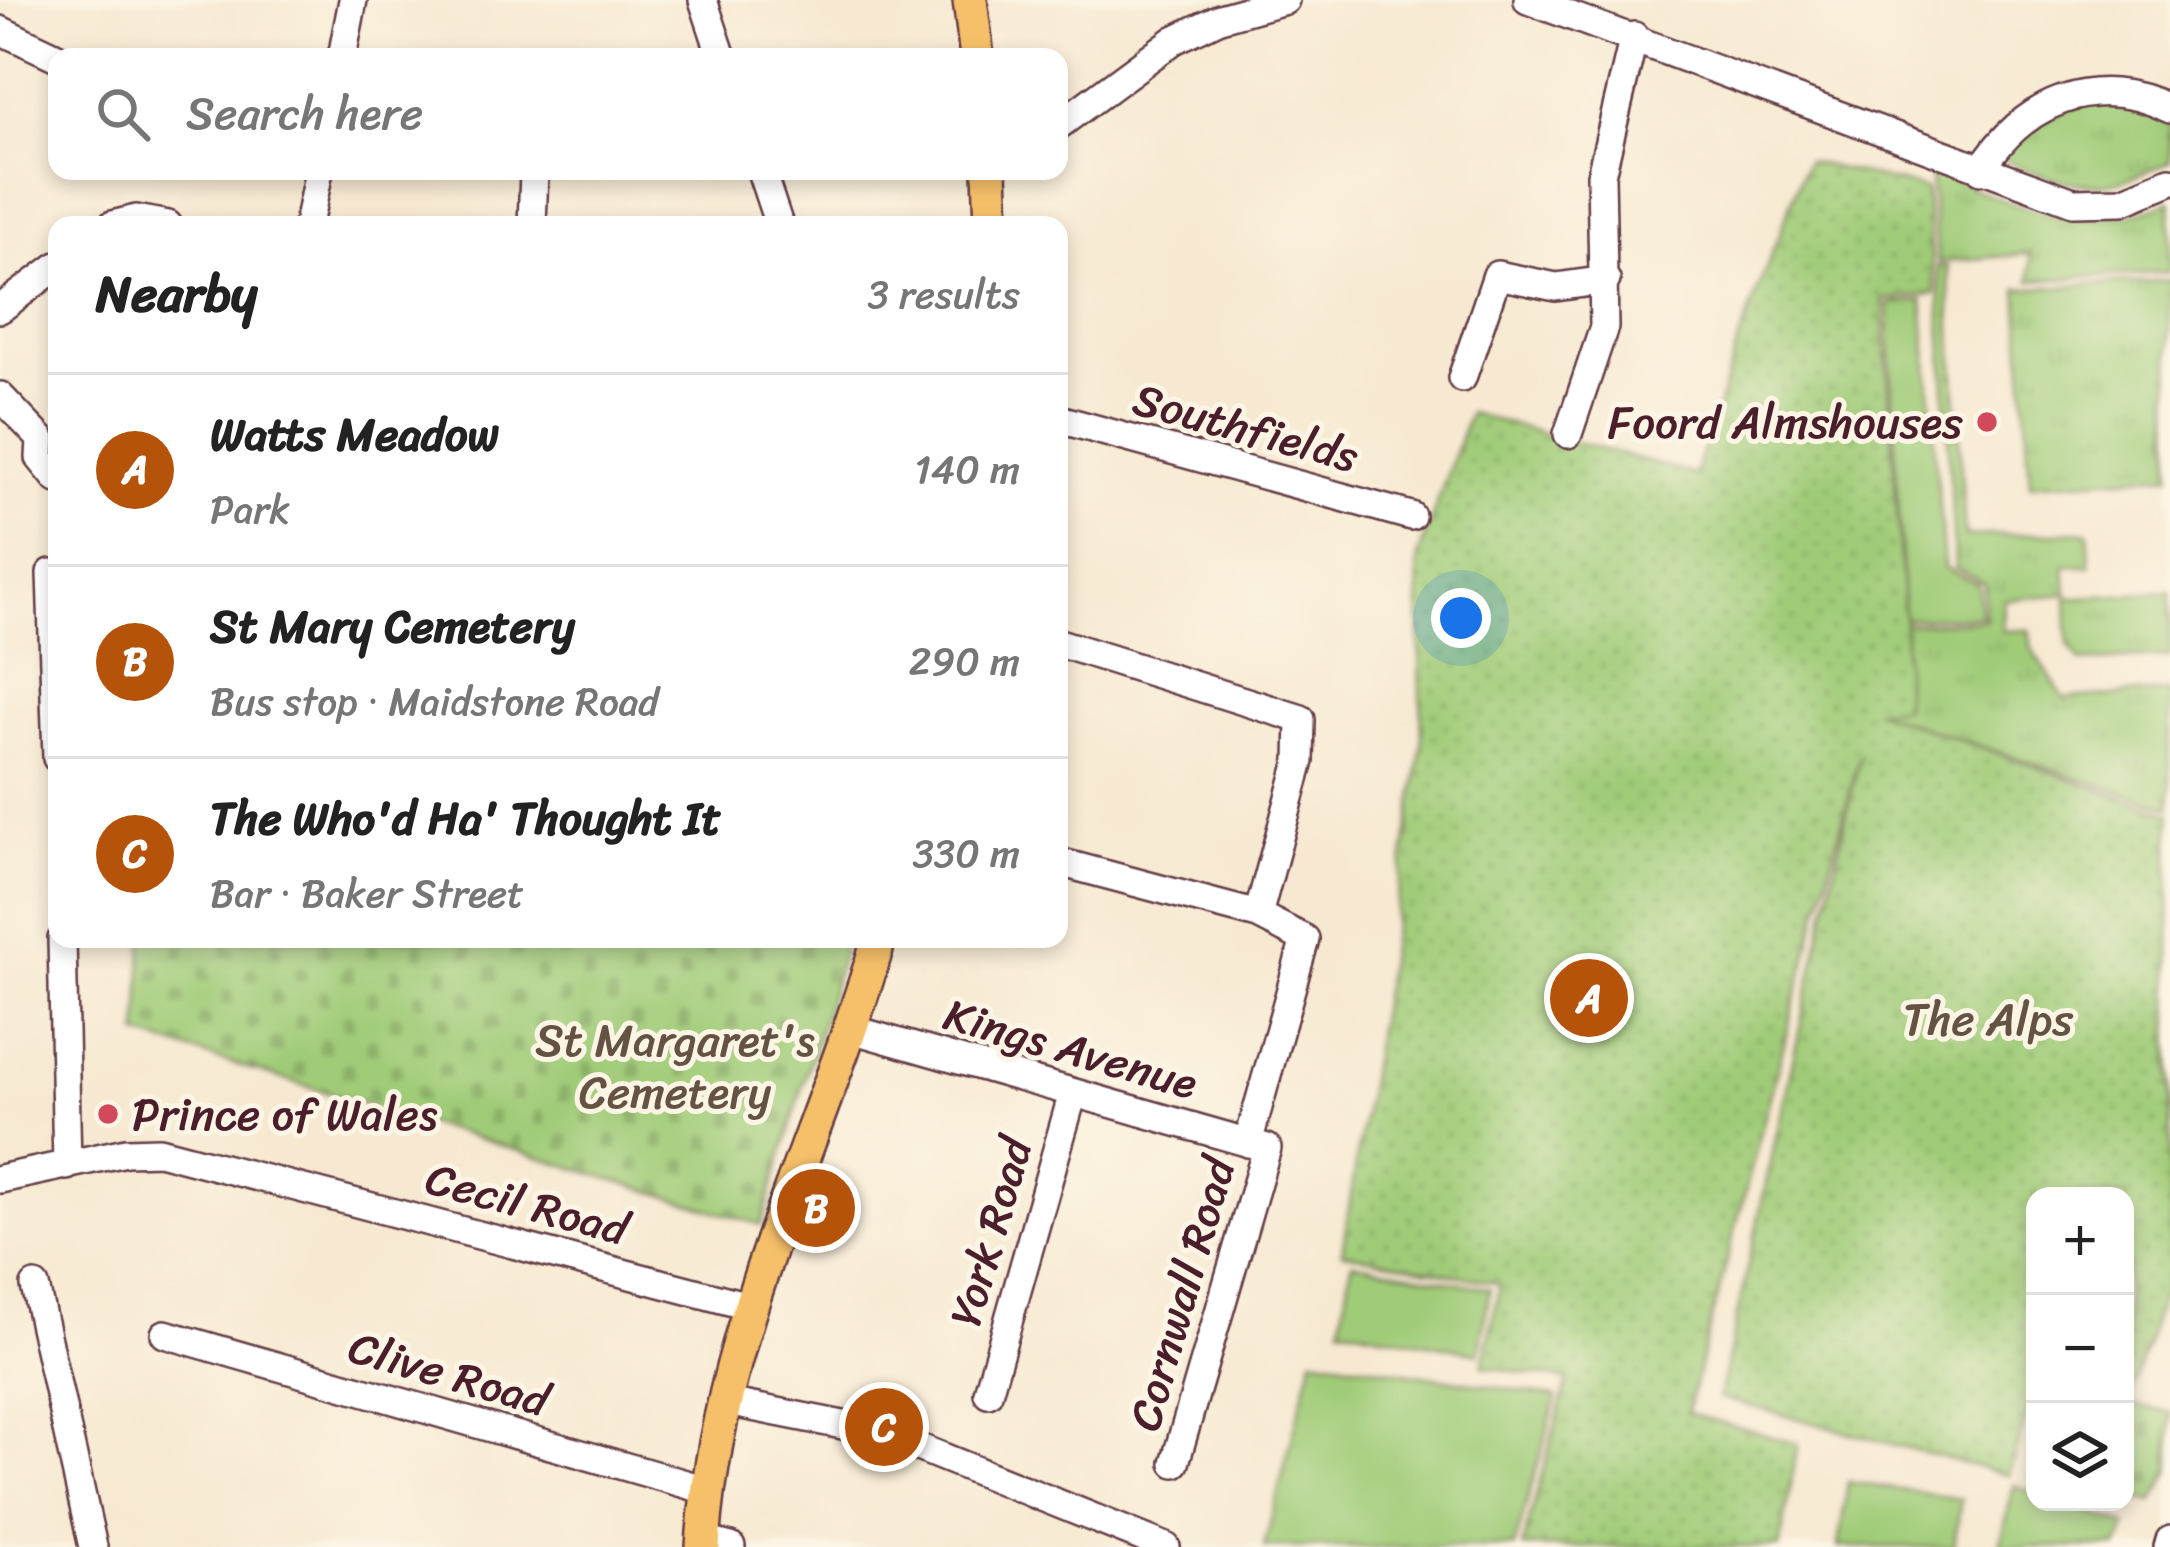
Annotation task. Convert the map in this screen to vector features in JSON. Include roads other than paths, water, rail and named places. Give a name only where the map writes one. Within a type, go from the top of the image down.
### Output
[{"type":"main road","points":[[970,0],[976,48]]},
{"type":"main road","points":[[990,180],[992,216]]},
{"type":"main road","points":[[713,1545],[710,1491],[752,1307],[876,948]]},
{"type":"street","points":[[344,48],[353,0]]},
{"type":"street","points":[[703,0],[719,48]]},
{"type":"street","points":[[1068,120],[1174,40],[1220,18],[1285,0]]},
{"type":"street","points":[[1528,0],[2072,202],[2128,200],[2170,181]]},
{"type":"street","points":[[0,30],[48,53]]},
{"type":"street","points":[[1568,434],[1601,339],[1606,280],[1601,175],[1634,36]]},
{"type":"street","points":[[1981,170],[2020,121],[2056,100],[2118,92],[2170,110]]},
{"type":"street","points":[[1068,134],[1088,118],[1092,105]]},
{"type":"street","points":[[310,216],[317,180]]},
{"type":"street","points":[[532,216],[534,180]]},
{"type":"street","points":[[764,180],[776,216]]},
{"type":"street","points":[[0,309],[48,273]]},
{"type":"street","points":[[1462,378],[1497,275],[1556,287],[1606,280]]},
{"type":"street","points":[[0,396],[48,437]]},
{"type":"street","name":"Southfields","points":[[1068,421],[1411,516]]},
{"type":"street","points":[[48,440],[40,458],[48,468]]},
{"type":"street","points":[[1068,646],[1301,719],[1300,761],[1258,915],[1068,864]]},
{"type":"street","name":"Cornwall Road","points":[[1175,1463],[1258,1145],[1305,939],[1258,915]]},
{"type":"street","points":[[62,948],[67,1166]]},
{"type":"street","name":"Kings Avenue","points":[[851,1029],[1258,1145]]},
{"type":"street","name":"York Road","points":[[988,1393],[1072,1093]]},
{"type":"street","name":"Cecil Road","points":[[0,1179],[131,1150],[165,1152],[752,1307]]},
{"type":"street","points":[[35,1286],[93,1547]]},
{"type":"street","name":"Clive Road","points":[[165,1334],[710,1491]]},
{"type":"street","points":[[727,1402],[884,1433],[1166,1547]]},
{"type":"place","name":"Foord Almshouses","points":[[1987,422]]},
{"type":"place","name":"Watts Meadow","points":[[1589,998]]},
{"type":"place","name":"Prince of Wales","points":[[108,1114]]},
{"type":"place","name":"St Mary Cemetery","points":[[816,1208]]},
{"type":"place","name":"The Who'd Ha' Thought It","points":[[884,1427]]},
{"type":"park label","name":"The Alps","points":[[1988,1019]]},
{"type":"park label","name":"St Margaret's Cemetery","points":[[675,1066]]}]
